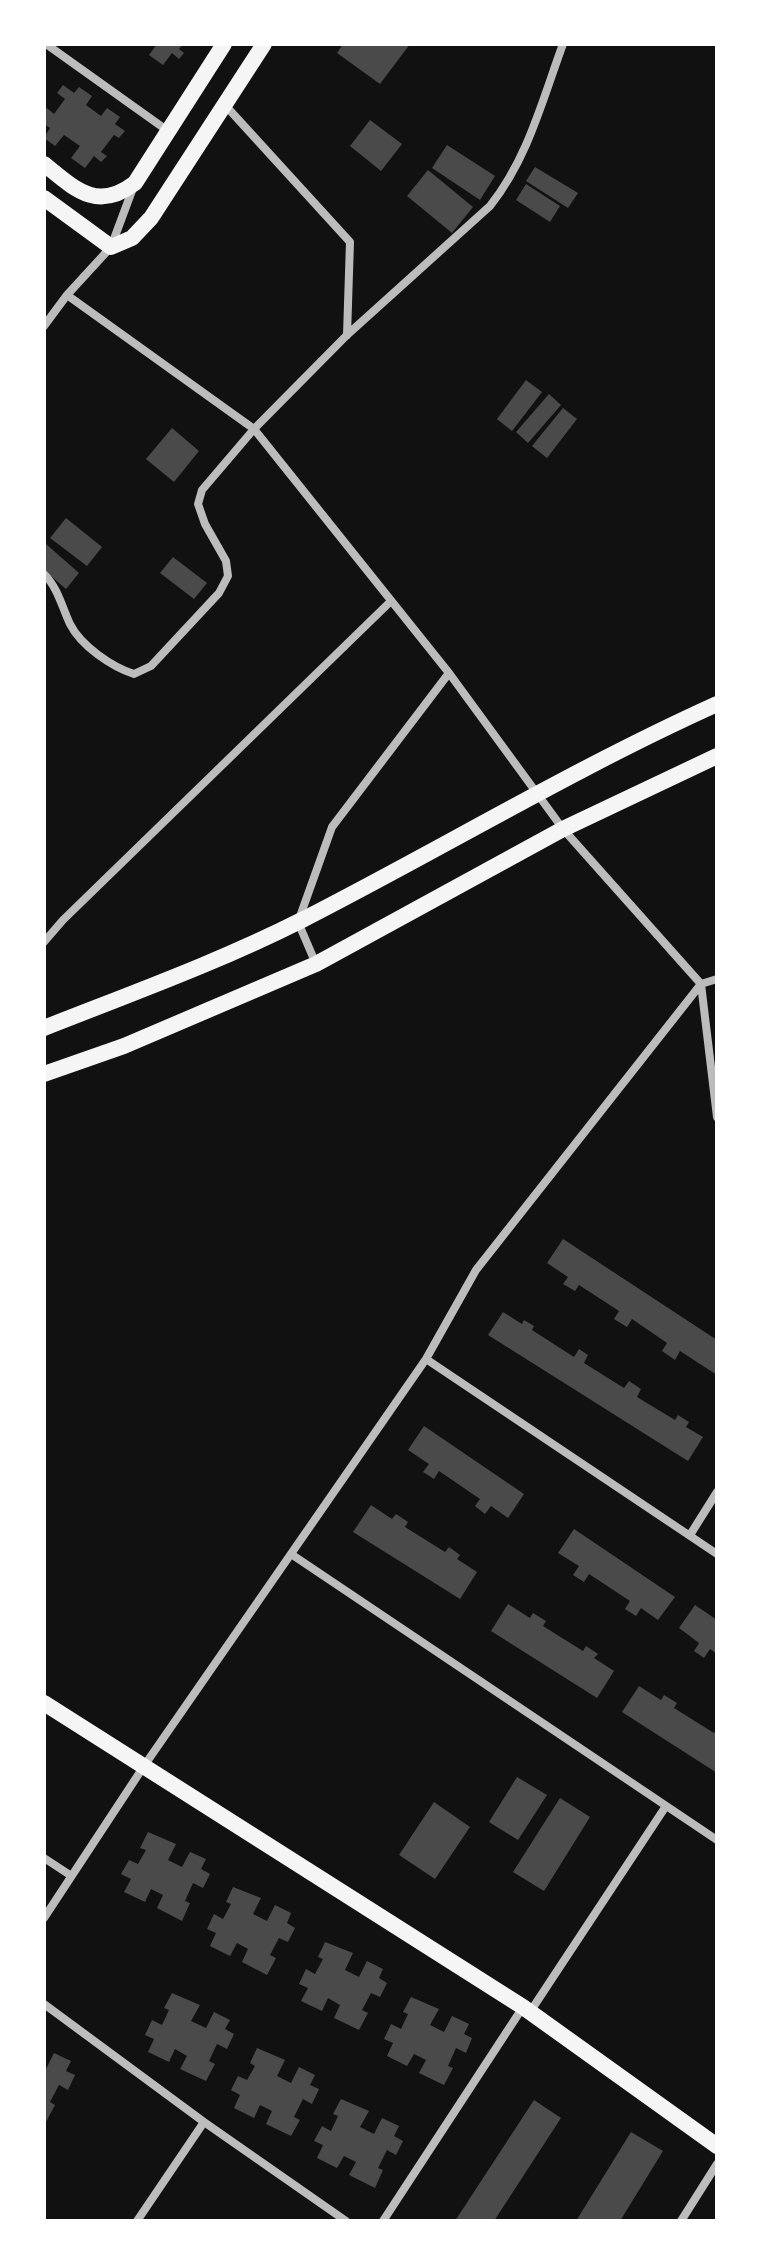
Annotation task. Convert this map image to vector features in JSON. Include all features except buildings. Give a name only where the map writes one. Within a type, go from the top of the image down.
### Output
[{"type":"main road","points":[[44,164],[67,183],[91,196],[115,196],[135,183],[224,44]]},
{"type":"main road","points":[[44,198],[111,247],[132,238],[142,229],[264,44]]},
{"type":"main road","points":[[44,1028],[298,922],[535,794],[717,704]]},
{"type":"main road","points":[[44,1074],[124,1046],[316,964],[563,829],[717,756]]},
{"type":"main road","points":[[44,1703],[526,2010],[715,2141]]},
{"type":"street","points":[[46,44],[168,131]]},
{"type":"street","points":[[44,574],[53,583],[81,640],[122,670],[134,674],[151,666],[219,593],[228,576],[226,561],[205,524],[198,504],[202,490],[254,429],[347,335],[490,206],[520,162],[563,44]]},
{"type":"street","points":[[224,104],[350,242],[347,335]]},
{"type":"street","points":[[44,326],[67,295],[111,247],[135,183]]},
{"type":"street","points":[[67,295],[254,429],[449,673],[563,829],[701,984],[717,1117]]},
{"type":"street","points":[[44,942],[390,602]]},
{"type":"street","points":[[316,964],[298,922],[332,827],[449,673]]},
{"type":"street","points":[[44,1918],[144,1766],[426,1359],[476,1270],[701,984],[717,979]]},
{"type":"street","points":[[426,1359],[717,1554]]},
{"type":"street","points":[[690,1535],[717,1492]]},
{"type":"street","points":[[291,1554],[717,1840]]},
{"type":"street","points":[[383,2221],[666,1806]]},
{"type":"street","points":[[44,1858],[70,1875]]},
{"type":"street","points":[[44,2004],[204,2122],[346,2221]]},
{"type":"street","points":[[137,2221],[204,2122]]},
{"type":"street","points":[[681,2221],[717,2164]]}]
